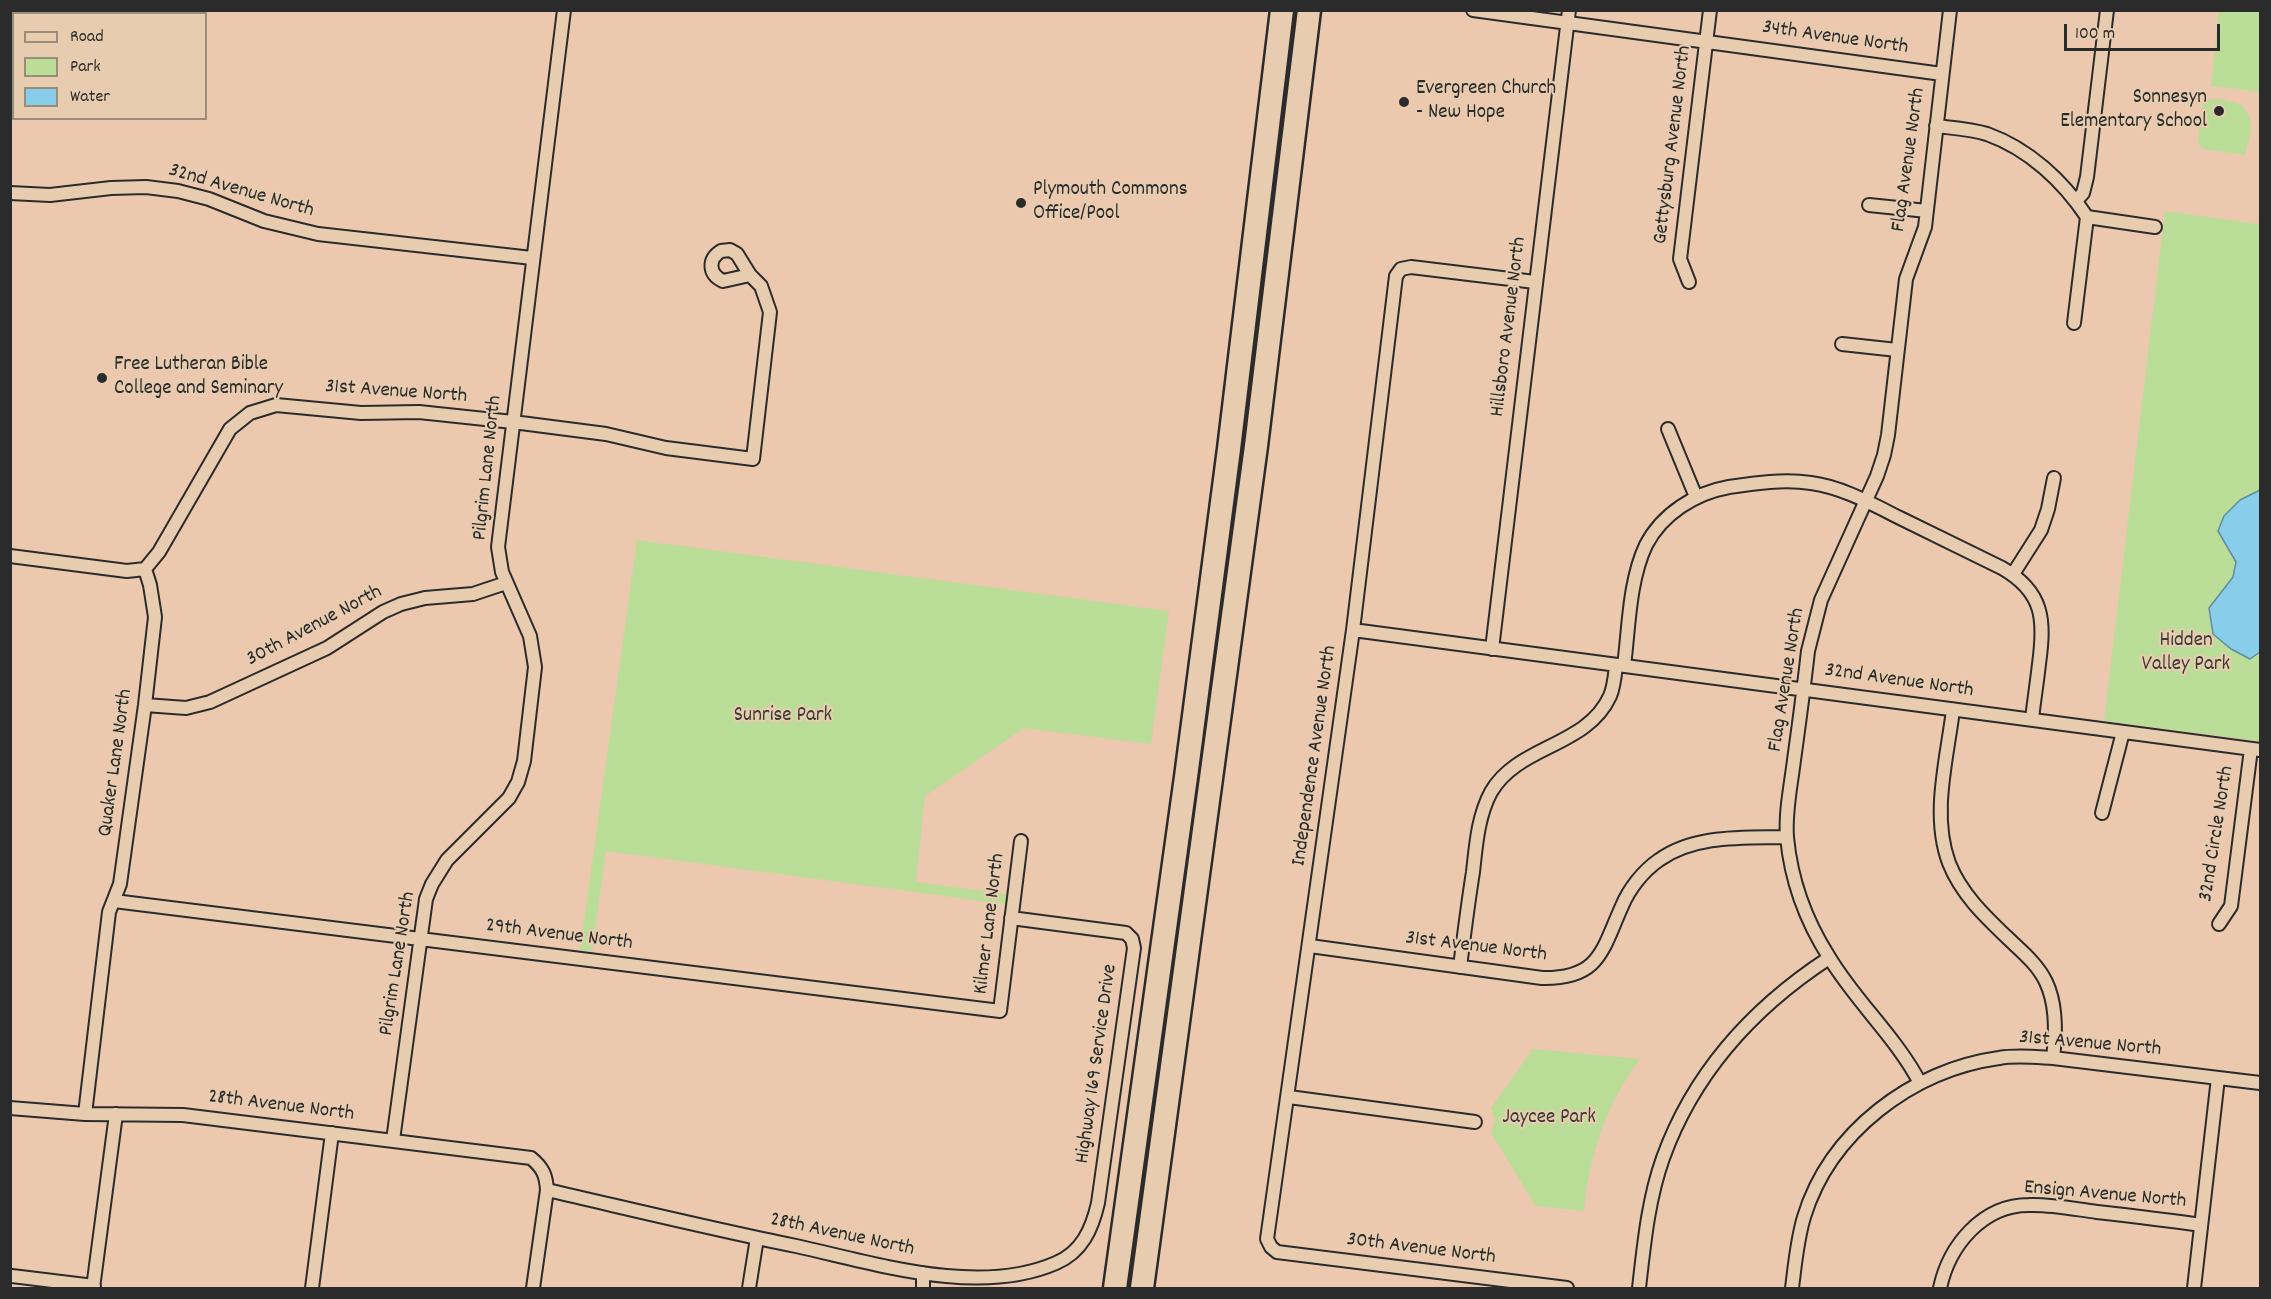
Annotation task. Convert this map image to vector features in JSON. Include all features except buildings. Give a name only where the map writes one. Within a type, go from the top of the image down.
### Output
[{"type":"highway","points":[[1115,1288],[1188,766],[1282,10]]},
{"type":"highway","points":[[1142,1288],[1250,493],[1309,10]]},
{"type":"highway","points":[[1100,1288],[1115,1219],[1130,1175]]},
{"type":"street","name":"Pilgrim Lane North","points":[[393,1140],[426,899],[439,872],[457,848],[509,798],[518,782],[524,761],[536,667],[530,636],[502,572],[498,547],[564,10]]},
{"type":"street","name":"34th Avenue North","points":[[1473,10],[1942,74]]},
{"type":"street","name":"Hillsboro Avenue North","points":[[1492,649],[1569,10]]},
{"type":"street","name":"Gettysburg Avenue North","points":[[1689,282],[1680,259],[1710,10]]},
{"type":"street","name":"Flag Avenue North","points":[[1920,1083],[1897,1045],[1859,1000],[1829,958],[1809,921],[1799,896],[1787,837],[1790,793],[1808,651],[1821,600],[1877,476],[1888,435],[1905,279],[1925,227],[1950,10]]},
{"type":"street","points":[[2076,201],[2084,193],[2087,177],[2107,10]]},
{"type":"street","points":[[1936,126],[1985,134],[2011,144],[2053,176],[2076,201],[2087,217],[2074,323]]},
{"type":"street","name":"32nd Avenue North","points":[[10,193],[50,195],[111,188],[146,187],[178,191],[209,199],[264,221],[318,234],[532,258]]},
{"type":"street","points":[[1869,205],[1927,211]]},
{"type":"street","points":[[2087,217],[2155,226]]},
{"type":"street","name":"Independence Avenue North","points":[[1271,1247],[1268,1239],[1353,630],[1396,276],[1401,269],[1411,267],[1535,282]]},
{"type":"street","name":"31st Avenue North","points":[[145,569],[159,552],[224,437],[238,421],[250,413],[276,405],[362,413],[419,412],[513,422],[606,434],[666,448],[753,459],[770,312],[761,286],[750,275]]},
{"type":"street","points":[[1842,344],[1897,350]]},
{"type":"street","points":[[1668,429],[1696,497]]},
{"type":"street","points":[[2013,574],[2041,530],[2054,478]]},
{"type":"street","points":[[1460,967],[1478,831],[1491,793],[1514,766],[1592,722],[1611,695],[1620,666],[1639,563],[1647,544],[1671,514],[1696,497],[1713,490],[1732,487],[1791,481],[1813,483],[1833,488],[1865,501],[2013,574],[2030,590],[2043,622],[2043,639],[2032,719]]},
{"type":"street","points":[[10,556],[127,571],[145,569]]},
{"type":"street","name":"Quaker Lane North","points":[[85,1114],[109,912],[120,884],[145,705],[154,617],[150,585],[145,569]]},
{"type":"street","name":"30th Avenue North","points":[[145,705],[186,708],[210,702],[327,648],[383,612],[401,604],[425,598],[473,594],[506,583]]},
{"type":"street","name":"32nd Avenue North","points":[[1353,630],[2256,749]]},
{"type":"street","points":[[1953,710],[1941,819],[1943,840],[1949,862],[1970,899],[2035,965],[2046,982],[2054,1018],[2053,1058]]},
{"type":"street","points":[[2102,813],[2123,732]]},
{"type":"street","name":"32nd Circle North","points":[[2219,924],[2231,906],[2256,749]]},
{"type":"street","name":"31st Avenue North","points":[[1310,946],[1542,978],[1574,975],[1587,968],[1599,956],[1608,943],[1622,906],[1632,889],[1659,859],[1701,842],[1787,837]]},
{"type":"street","name":"Kilmer Lane North","points":[[1000,1011],[1020,841]]},
{"type":"street","name":"29th Avenue North","points":[[114,901],[1000,1011]]},
{"type":"street","name":"Highway 169 Service Drive","points":[[1011,918],[1126,933],[1132,939],[1134,948],[1098,1203]]},
{"type":"street","points":[[1639,1288],[1644,1240],[1663,1159],[1680,1120],[1700,1084],[1724,1050],[1752,1018],[1784,989],[1829,958]]},
{"type":"street","name":"31st Avenue North","points":[[1920,1083],[1953,1069],[2000,1057],[2053,1058],[2260,1083]]},
{"type":"street","points":[[2194,1288],[2218,1078]]},
{"type":"street","points":[[1792,1288],[1804,1217],[1814,1190],[1829,1165],[1845,1141],[1867,1120],[1892,1100],[1920,1083]]},
{"type":"street","points":[[1289,1097],[1475,1122]]},
{"type":"street","name":"28th Avenue North","points":[[10,1108],[85,1114],[183,1115],[531,1158],[542,1167],[547,1190],[923,1273],[957,1276],[1002,1276],[1036,1270],[1056,1263],[1070,1255],[1083,1243],[1090,1231],[1098,1203]]},
{"type":"street","points":[[12,1276],[93,1287],[116,1114]]},
{"type":"street","points":[[312,1288],[332,1134]]},
{"type":"street","points":[[533,1288],[547,1190]]},
{"type":"street","name":"Ensign Avenue North","points":[[1940,1288],[1950,1255],[1963,1238],[1977,1223],[2013,1206],[2046,1205],[2201,1225]]},
{"type":"street","points":[[749,1288],[757,1238]]},
{"type":"street","name":"30th Avenue North","points":[[1271,1247],[1277,1252],[1477,1282],[1567,1288]]},
{"type":"street","points":[[923,1273],[923,1288]]},
{"type":"green space","points":[[2219,11],[2260,11],[2260,92],[2211,86]]},
{"type":"green space","points":[[2220,99],[2240,104],[2249,116],[2251,128],[2245,155],[2203,149],[2198,143],[2203,100]]},
{"type":"green space","name":"Hidden Valley Park","points":[[2165,211],[2258,224],[2260,218],[2260,741],[2104,721]]},
{"type":"green space","name":"Sunrise Park","points":[[637,540],[1169,611],[1151,744],[1024,728],[925,796],[916,882],[1006,894],[1005,904],[606,851],[592,951],[580,950]]},
{"type":"green space","name":"Jaycee Park","points":[[1533,1049],[1640,1059],[1618,1094],[1601,1131],[1590,1170],[1584,1211],[1536,1206],[1491,1133],[1495,1120],[1491,1108]]},
{"type":"water","points":[[2260,490],[2260,652],[2250,659],[2231,649],[2213,634],[2209,608],[2233,577],[2236,562],[2218,531],[2224,516],[2240,500]]},
{"type":"place","name":"Evergreen Church - New Hope","points":[[1404,102]]},
{"type":"place","name":"Sonnesyn Elementary School","points":[[2219,111]]},
{"type":"place","name":"Plymouth Commons Office/Pool","points":[[1021,203]]},
{"type":"place","name":"Free Lutheran Bible College and Seminary","points":[[102,378]]}]
